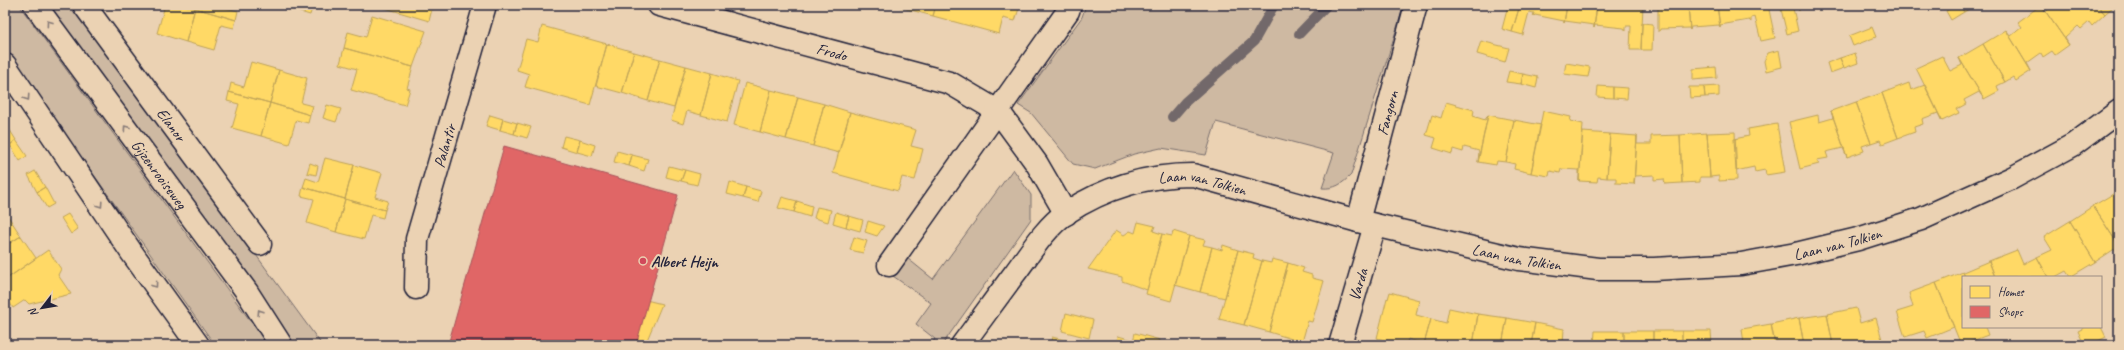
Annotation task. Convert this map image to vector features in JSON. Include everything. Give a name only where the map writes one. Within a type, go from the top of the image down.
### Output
[{"type":"street","name":"Gijzenrooiseweg","points":[[35,5],[247,292],[281,345]]},
{"type":"street","name":"Elanor","points":[[84,5],[260,244]]},
{"type":"street","name":"Palantir","points":[[416,288],[417,239],[485,5]]},
{"type":"street","name":"Frodo","points":[[659,5],[950,83],[999,112],[1037,164],[1066,214]]},
{"type":"street","points":[[889,265],[999,112],[1068,11],[1070,5]]},
{"type":"street","name":"Fangorn","points":[[1366,223],[1416,5]]},
{"type":"street","points":[[5,66],[132,253],[198,345]]},
{"type":"street","name":"Laan van Tolkien","points":[[962,345],[1035,245],[1066,214],[1122,186],[1166,175],[1193,175],[1366,223],[1519,259],[1598,269],[1654,269],[1741,264],[1858,240],[1921,219],[2012,178],[2073,145],[2119,111]]},
{"type":"street","name":"Varda","points":[[1340,345],[1366,223]]},
{"type":"shaded area","points":[[5,5],[19,5],[268,345],[215,345],[5,50]]},
{"type":"shaded area","points":[[42,5],[73,5],[322,345],[292,345]]},
{"type":"shaded area","points":[[1086,5],[1404,5],[1351,175],[1338,185],[1331,188],[1322,188],[1334,153],[1216,122],[1206,155],[1161,148],[1134,154],[1095,169],[1073,164],[1031,113],[1018,105],[1082,17]]},
{"type":"shaded area","points":[[1013,169],[1031,195],[1031,219],[942,345],[931,345],[935,339],[916,324],[931,303],[893,276],[907,258],[933,279]]},
{"type":"building: Homes","points":[[152,5],[183,5],[195,8],[186,42],[157,33],[164,9]]},
{"type":"building: Homes","points":[[196,5],[227,5],[226,8],[238,11],[236,20],[195,8]]},
{"type":"building: Homes","points":[[299,5],[313,5],[310,15],[297,11]]},
{"type":"building: Homes","points":[[375,5],[433,5],[429,21]]},
{"type":"building: Homes","points":[[894,5],[908,5],[907,9]]},
{"type":"building: Homes","points":[[908,5],[936,5],[933,16],[907,9]]},
{"type":"building: Homes","points":[[936,5],[1020,5],[1015,21],[1003,18],[999,34],[933,16]]},
{"type":"building: Homes","points":[[1505,5],[1520,5],[1512,32],[1502,29],[1508,6]]},
{"type":"building: Homes","points":[[1520,5],[1567,5],[1564,23],[1564,21],[1535,15],[1533,17],[1534,13],[1529,12],[1523,35],[1512,32]]},
{"type":"building: Homes","points":[[1567,5],[1597,5],[1594,28],[1594,25],[1565,21],[1564,23]]},
{"type":"building: Homes","points":[[1597,5],[1643,5],[1641,50],[1630,50],[1631,26],[1626,26],[1626,31],[1624,28],[1595,25],[1594,28]]},
{"type":"building: Homes","points":[[1658,5],[1688,5],[1690,30],[1689,28],[1660,29],[1660,31],[1658,31]]},
{"type":"building: Homes","points":[[1688,5],[1717,5],[1720,27],[1719,25],[1691,27],[1690,30]]},
{"type":"building: Homes","points":[[1717,5],[1768,5],[1775,38],[1761,41],[1755,17],[1751,18],[1751,22],[1749,20],[1720,25],[1720,27]]},
{"type":"building: Homes","points":[[1780,5],[1810,5],[1799,9],[1799,11],[1797,7],[1793,8],[1798,31],[1787,34]]},
{"type":"building: Homes","points":[[1956,5],[1960,5],[1964,12],[1951,20],[1946,11]]},
{"type":"building: Homes","points":[[1960,5],[1976,5],[1964,12]]},
{"type":"building: Homes","points":[[2041,5],[2069,45],[2055,55],[2052,51],[2043,57],[2041,53],[2027,63],[2031,71],[2006,30],[2011,36],[2022,27],[2018,22]]},
{"type":"building: Homes","points":[[2041,5],[2046,12],[2053,5],[2097,5],[2105,14],[2092,26],[2089,22],[2081,29],[2078,26],[2065,38],[2069,45]]},
{"type":"building: Homes","points":[[2097,5],[2115,5],[2105,14]]},
{"type":"building: Homes","points":[[195,8],[236,20],[234,28],[221,25],[214,50],[186,42]]},
{"type":"building: Homes","points":[[372,15],[426,31],[413,67],[344,48],[348,32],[366,37]]},
{"type":"building: Homes","points":[[1642,23],[1653,24],[1652,50],[1641,50]]},
{"type":"building: Homes","points":[[542,26],[607,44],[590,105],[525,87],[529,74],[517,70],[526,39],[538,42]]},
{"type":"building: Homes","points":[[1872,27],[1876,37],[1853,46],[1849,36]]},
{"type":"building: Homes","points":[[2006,30],[2031,71],[2016,81],[2013,77],[2005,82],[1983,44]]},
{"type":"building: Homes","points":[[1481,41],[1509,48],[1505,62],[1477,54]]},
{"type":"building: Homes","points":[[607,44],[634,52],[622,93],[596,86]]},
{"type":"building: Homes","points":[[1983,44],[2005,82],[1997,86],[1999,91],[1984,99],[1959,58]]},
{"type":"building: Homes","points":[[344,48],[413,67],[407,88],[410,89],[405,105],[351,90],[357,69],[340,64]]},
{"type":"building: Homes","points":[[1779,50],[1782,67],[1766,71],[1764,61],[1768,53]]},
{"type":"building: Homes","points":[[634,52],[660,59],[648,101],[622,93]]},
{"type":"building: Homes","points":[[1855,53],[1858,63],[1844,68],[1840,58]]},
{"type":"building: Homes","points":[[1942,56],[1950,71],[1962,65],[1959,58],[1984,99],[1979,92],[1964,100],[1966,104],[1957,109],[1959,113],[1942,121],[1916,68]]},
{"type":"building: Homes","points":[[1840,58],[1844,68],[1830,73],[1827,63]]},
{"type":"building: Homes","points":[[660,59],[686,66],[674,108],[648,101]]},
{"type":"building: Homes","points":[[251,62],[279,70],[270,103],[229,92],[231,83],[244,87]]},
{"type":"building: Homes","points":[[1566,63],[1590,67],[1588,77],[1564,74]]},
{"type":"building: Homes","points":[[686,66],[712,73],[701,115],[687,111],[683,124],[671,120]]},
{"type":"building: Homes","points":[[1716,67],[1717,78],[1693,80],[1693,69]]},
{"type":"building: Homes","points":[[279,70],[307,78],[301,103],[313,106],[310,115],[270,103]]},
{"type":"building: Homes","points":[[1509,71],[1523,74],[1521,84],[1506,82]]},
{"type":"building: Homes","points":[[712,73],[738,81],[727,122],[701,115]]},
{"type":"building: Homes","points":[[1523,74],[1538,77],[1536,88],[1521,84]]},
{"type":"building: Homes","points":[[745,83],[771,90],[760,132],[734,125]]},
{"type":"building: Homes","points":[[1909,83],[1911,90],[1925,85],[1942,121],[1938,113],[1922,119],[1923,124],[1914,127],[1915,132],[1898,138],[1882,93]]},
{"type":"building: Homes","points":[[1598,86],[1613,87],[1613,98],[1597,97]]},
{"type":"building: Homes","points":[[1719,86],[1719,96],[1705,97],[1704,87]]},
{"type":"building: Homes","points":[[1613,87],[1628,88],[1627,99],[1613,98]]},
{"type":"building: Homes","points":[[1689,87],[1704,87],[1705,97],[1690,98]]},
{"type":"building: Homes","points":[[771,90],[798,97],[786,139],[760,132]]},
{"type":"building: Homes","points":[[229,92],[270,103],[261,136],[232,128],[239,104],[227,101]]},
{"type":"building: Homes","points":[[1882,93],[1898,138],[1882,144],[1880,140],[1871,143],[1856,102]]},
{"type":"building: Homes","points":[[798,97],[824,104],[813,146],[786,139]]},
{"type":"building: Homes","points":[[1446,102],[1474,110],[1473,116],[1485,120],[1488,115],[1478,162],[1479,151],[1464,147],[1463,152],[1453,149],[1452,154],[1433,148],[1436,138],[1426,135],[1432,115],[1441,118]]},
{"type":"building: Homes","points":[[1856,102],[1871,143],[1862,146],[1864,151],[1847,157],[1831,111]]},
{"type":"building: Homes","points":[[270,103],[310,115],[308,123],[296,120],[289,144],[261,136]]},
{"type":"building: Homes","points":[[824,104],[850,112],[839,153],[813,146]]},
{"type":"building: Homes","points":[[327,105],[341,109],[336,122],[323,118]]},
{"type":"building: Homes","points":[[1543,111],[1571,117],[1570,121],[1583,124],[1579,181],[1579,170],[1561,169],[1560,173],[1550,171],[1549,176],[1531,173]]},
{"type":"building: Homes","points":[[1831,111],[1847,157],[1843,148],[1826,152],[1828,158],[1817,160],[1819,164],[1800,169],[1789,122],[1818,115],[1819,122],[1833,118]]},
{"type":"building: Homes","points":[[850,112],[916,130],[911,146],[923,149],[915,180],[902,177],[898,191],[833,173]]},
{"type":"building: Homes","points":[[490,115],[503,119],[500,130],[486,126]]},
{"type":"building: Homes","points":[[1488,115],[1514,120],[1506,162],[1497,161],[1496,165],[1478,162]]},
{"type":"building: Homes","points":[[503,119],[517,123],[514,134],[500,130]]},
{"type":"building: Homes","points":[[1514,120],[1541,125],[1531,173],[1514,169],[1515,164],[1506,162]]},
{"type":"building: Homes","points":[[517,123],[531,127],[527,138],[514,134]]},
{"type":"building: Homes","points":[[6,124],[16,140],[10,145],[5,138]]},
{"type":"building: Homes","points":[[1777,124],[1785,172],[1766,175],[1765,170],[1755,172],[1754,167],[1736,171],[1734,139],[1749,136],[1748,129]]},
{"type":"building: Homes","points":[[1583,132],[1610,134],[1607,178],[1598,177],[1597,182],[1579,181]]},
{"type":"building: Homes","points":[[1735,132],[1737,180],[1719,181],[1719,176],[1710,177],[1707,133]]},
{"type":"building: Homes","points":[[1707,133],[1710,177],[1700,177],[1700,182],[1682,183],[1680,135]]},
{"type":"building: Homes","points":[[1610,134],[1637,136],[1634,184],[1616,183],[1616,178],[1607,178]]},
{"type":"building: Homes","points":[[1680,135],[1682,183],[1665,184],[1664,179],[1654,180],[1654,175],[1635,176],[1634,184],[1637,136],[1637,144],[1651,144],[1651,136]]},
{"type":"building: Homes","points":[[564,136],[580,140],[577,152],[561,147]]},
{"type":"building: Homes","points":[[16,140],[27,156],[20,161],[10,145]]},
{"type":"building: Homes","points":[[580,140],[595,145],[592,156],[577,152]]},
{"type":"building: Homes","points":[[617,151],[632,155],[629,166],[614,162]]},
{"type":"building: Homes","points":[[632,155],[648,159],[644,171],[629,166]]},
{"type":"building: Homes","points":[[325,158],[354,165],[345,199],[303,187],[306,178],[318,182]]},
{"type":"building: Homes","points":[[310,163],[318,166],[316,175],[307,173]]},
{"type":"building: Homes","points":[[354,165],[382,173],[375,197],[388,201],[385,210],[345,199]]},
{"type":"building: Homes","points":[[669,166],[685,170],[681,181],[666,177]]},
{"type":"building: Homes","points":[[685,170],[700,174],[697,185],[681,181]]},
{"type":"building: Homes","points":[[35,171],[45,187],[37,192],[28,175]]},
{"type":"building: Homes","points":[[730,182],[746,187],[743,198],[727,194]]},
{"type":"building: Homes","points":[[45,187],[54,204],[47,208],[37,192]]},
{"type":"building: Homes","points":[[303,187],[345,199],[336,232],[307,223],[314,199],[301,196]]},
{"type":"building: Homes","points":[[746,187],[761,191],[758,202],[743,198]]},
{"type":"building: Homes","points":[[2118,191],[2119,193],[2119,246],[2093,206]]},
{"type":"building: Homes","points":[[782,197],[797,201],[794,212],[778,208]]},
{"type":"building: Homes","points":[[345,199],[385,210],[383,218],[371,215],[364,239],[336,232]]},
{"type":"building: Homes","points":[[797,201],[812,206],[810,217],[794,212]]},
{"type":"building: Homes","points":[[2093,206],[2119,246],[2095,262],[2070,221]]},
{"type":"building: Homes","points":[[817,207],[831,210],[828,222],[814,218]]},
{"type":"building: Homes","points":[[836,212],[849,216],[846,227],[833,223]]},
{"type":"building: Homes","points":[[6,213],[21,236],[5,246],[5,214]]},
{"type":"building: Homes","points":[[68,214],[78,229],[71,234],[61,218]]},
{"type":"building: Homes","points":[[849,216],[863,220],[860,231],[846,227]]},
{"type":"building: Homes","points":[[868,221],[884,226],[877,236],[865,232]]},
{"type":"building: Homes","points":[[2070,221],[2095,262],[2072,276],[2069,276],[2066,271],[2057,276],[2047,276],[2037,257],[2052,250],[2044,237]]},
{"type":"building: Homes","points":[[1138,222],[1155,226],[1153,231],[1162,234],[1147,290],[1122,281],[1122,277],[1088,269],[1116,230],[1124,235],[1130,231],[1135,233]]},
{"type":"building: Homes","points":[[1173,231],[1189,236],[1171,301],[1146,294],[1162,234],[1172,236]]},
{"type":"building: Homes","points":[[21,236],[36,258],[5,280],[5,246]]},
{"type":"building: Homes","points":[[1189,236],[1205,240],[1203,245],[1212,247],[1200,292],[1175,285]]},
{"type":"building: Homes","points":[[854,237],[867,241],[863,253],[850,250]]},
{"type":"building: Homes","points":[[1223,245],[1238,250],[1225,298],[1200,292],[1212,247],[1222,250]]},
{"type":"building: Homes","points":[[48,250],[61,269],[58,275],[71,294],[29,304],[25,300],[13,308],[5,295],[5,280]]},
{"type":"building: Homes","points":[[1238,250],[1254,254],[1253,258],[1262,261],[1244,325],[1219,319]]},
{"type":"building: Homes","points":[[2017,250],[2023,264],[2037,257],[2047,276],[1995,276],[1989,261]]},
{"type":"building: Homes","points":[[1272,259],[1288,263],[1269,332],[1244,325],[1262,261],[1271,263]]},
{"type":"building: Homes","points":[[1989,261],[1995,276],[1965,276],[1963,272]]},
{"type":"building: Homes","points":[[1288,263],[1304,268],[1302,272],[1312,275],[1312,278],[1324,281],[1312,322],[1308,321],[1302,342],[1269,332]]},
{"type":"building: Homes","points":[[1963,272],[1965,276],[1962,276],[1962,328],[1985,328],[1988,335],[1961,345],[1936,283]]},
{"type":"building: Homes","points":[[571,281],[662,304],[645,345],[552,345],[554,339],[547,338],[554,315],[561,317]]},
{"type":"building: Homes","points":[[1936,283],[1954,327],[1927,338],[1924,331],[1905,337],[1897,312],[1913,307],[1909,293]]},
{"type":"building: Homes","points":[[1390,292],[1419,300],[1416,315],[1431,319],[1424,344],[1408,339],[1406,345],[1402,345],[1377,338],[1387,298],[1388,299]]},
{"type":"building: Homes","points":[[1449,308],[1478,314],[1473,345],[1424,344],[1431,319],[1446,323]]},
{"type":"building: Homes","points":[[1856,308],[1860,323],[1876,318],[1883,343],[1877,345],[1833,345],[1827,314]]},
{"type":"building: Homes","points":[[1066,313],[1093,320],[1089,338],[1062,331]]},
{"type":"building: Homes","points":[[1478,314],[1507,318],[1502,345],[1473,345]]},
{"type":"building: Homes","points":[[1827,314],[1833,345],[1804,345],[1799,318]]},
{"type":"building: Homes","points":[[1507,318],[1535,323],[1531,345],[1502,345]]},
{"type":"building: Homes","points":[[1799,318],[1804,345],[1775,345],[1771,324]]},
{"type":"building: Homes","points":[[1535,323],[1564,329],[1563,344],[1578,345],[1531,345]]},
{"type":"building: Homes","points":[[1771,324],[1775,345],[1728,345],[1744,344],[1742,329]]},
{"type":"building: Homes","points":[[2084,328],[2102,328],[2106,337],[2090,345],[2084,345],[2078,331]]},
{"type":"building: Homes","points":[[1595,331],[1624,331],[1624,345],[1594,345]]},
{"type":"building: Homes","points":[[1624,331],[1653,331],[1653,345],[1624,345]]},
{"type":"building: Homes","points":[[1653,331],[1682,331],[1682,345],[1653,345]]},
{"type":"building: Homes","points":[[1682,331],[1711,331],[1712,345],[1682,345]]},
{"type":"building: Homes","points":[[1135,333],[1160,340],[1158,345],[1132,345]]},
{"type":"building: Homes","points":[[1118,336],[1133,340],[1132,345],[1116,345]]},
{"type":"building: Homes","points":[[1052,337],[1069,341],[1068,345],[1050,345]]},
{"type":"building: Shops","points":[[504,146],[678,195],[636,345],[461,345],[451,342],[451,345],[448,345]]},
{"type":"waterway","points":[[1172,117],[1185,102],[1254,41],[1274,5]]},
{"type":"waterway","points":[[1299,34],[1327,5]]},
{"type":"place","name":"Albert Heijn","points":[[643,261]]}]
